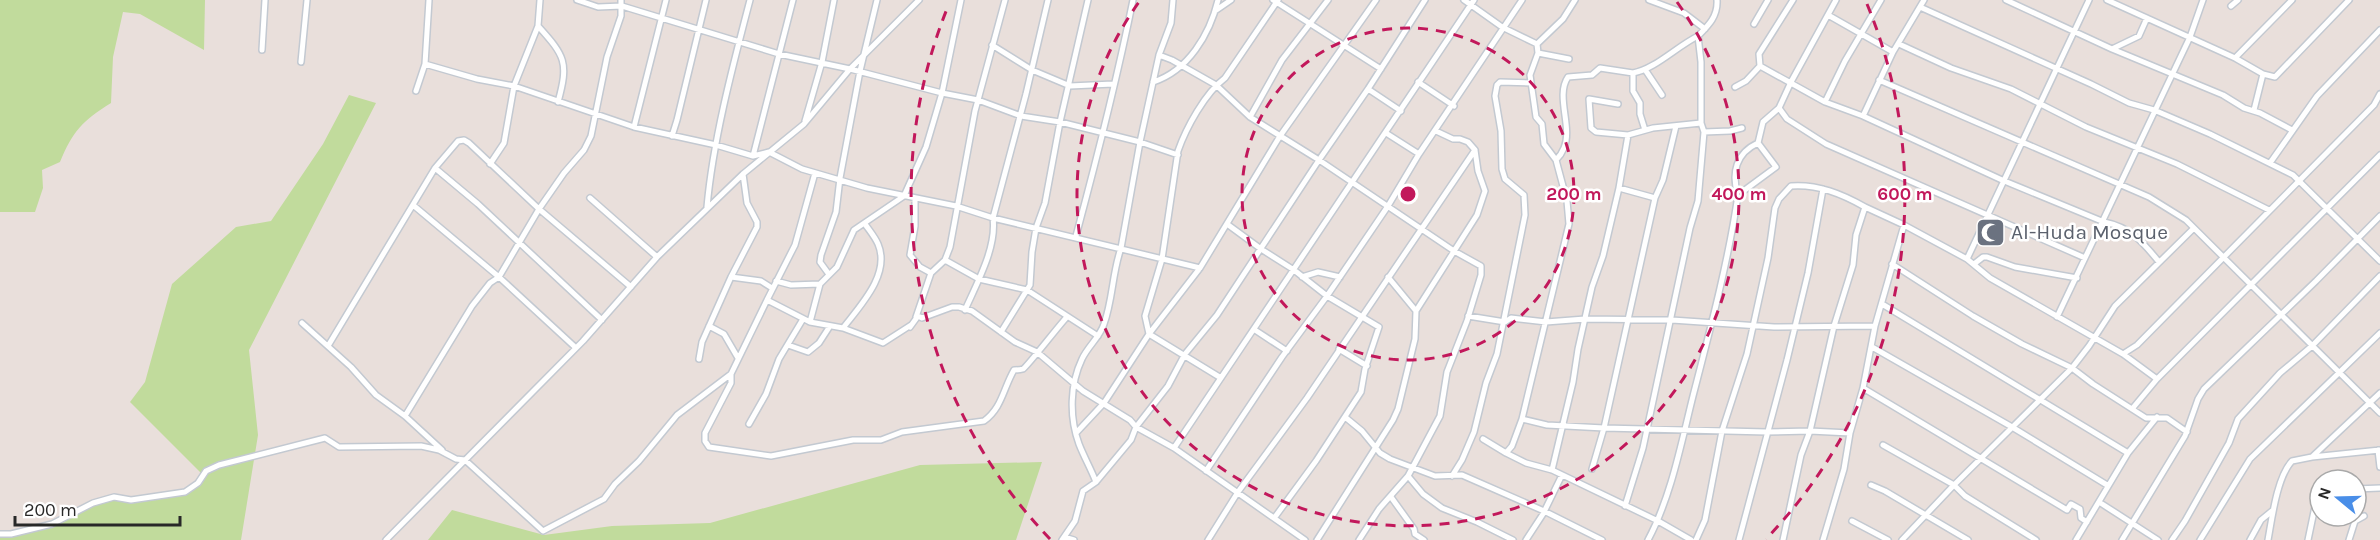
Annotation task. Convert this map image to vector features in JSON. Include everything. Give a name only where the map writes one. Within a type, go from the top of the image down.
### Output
[{"type":"street","points":[[262,50],[265,0]]},
{"type":"street","points":[[300,62],[307,0]]},
{"type":"street","points":[[416,91],[425,64],[429,0]]},
{"type":"street","points":[[490,164],[504,143],[514,86],[538,26],[540,0]]},
{"type":"street","points":[[577,0],[598,7],[621,3],[660,19],[780,54],[978,100],[1020,116],[1060,122],[1104,135],[1140,142],[1178,155]]},
{"type":"street","points":[[634,127],[666,0]]},
{"type":"street","points":[[672,136],[706,0]]},
{"type":"street","points":[[707,207],[717,145],[750,0]]},
{"type":"street","points":[[753,156],[793,0]]},
{"type":"street","points":[[804,124],[822,62],[834,0]]},
{"type":"street","points":[[828,273],[820,262],[821,255],[836,212],[860,71],[877,0]]},
{"type":"street","points":[[386,540],[576,348],[657,257],[742,174],[804,124],[850,69],[919,0]]},
{"type":"street","points":[[810,322],[820,284],[828,273],[837,267],[854,230],[904,196],[926,147],[942,93],[962,0]]},
{"type":"street","points":[[910,327],[920,311],[931,273],[945,260],[950,247],[978,100],[1004,2],[995,0]]},
{"type":"street","points":[[965,310],[979,279],[993,237],[993,218],[1048,0]]},
{"type":"street","points":[[1001,332],[1030,285],[1036,228],[1044,203],[1088,0]]},
{"type":"street","points":[[1076,236],[1104,135],[1113,84],[1133,0]]},
{"type":"street","points":[[1096,482],[1076,433],[1072,382],[1083,357],[1098,336],[1113,299],[1110,291],[1121,248],[1140,142],[1159,55],[1171,23],[1173,0]]},
{"type":"street","points":[[1153,82],[1168,77],[1202,42],[1210,27],[1218,0]]},
{"type":"street","points":[[1215,10],[1231,0]]},
{"type":"street","points":[[1250,117],[1281,60],[1328,0]]},
{"type":"street","points":[[1076,433],[1104,403],[1149,334],[1200,268],[1280,136],[1376,0]]},
{"type":"street","points":[[1074,540],[1063,538],[1075,521],[1083,491],[1096,482],[1131,440],[1136,427],[1168,386],[1185,354],[1217,315],[1425,0]]},
{"type":"street","points":[[1464,0],[1472,2],[1503,27],[1537,44]]},
{"type":"street","points":[[1206,471],[1388,206],[1419,154],[1454,106],[1522,0]]},
{"type":"street","points":[[1537,44],[1563,19],[1575,0]]},
{"type":"street","points":[[1649,0],[1684,13],[1705,29]]},
{"type":"street","points":[[1556,160],[1565,146],[1564,92],[1567,78],[1592,75],[1600,68],[1633,73],[1646,70],[1698,36],[1711,23],[1718,9],[1718,0]]},
{"type":"street","points":[[1755,24],[1768,0]]},
{"type":"street","points":[[1735,87],[1746,81],[1760,66],[1759,54],[1793,0]]},
{"type":"street","points":[[1758,143],[1763,122],[1779,108],[1836,0]]},
{"type":"street","points":[[1825,102],[1860,33],[1881,0]]},
{"type":"street","points":[[1863,116],[1893,51],[1924,0]]},
{"type":"street","points":[[2006,0],[2292,130]]},
{"type":"street","points":[[1967,259],[2002,180],[2022,143],[2089,0]]},
{"type":"street","points":[[2107,0],[2235,58],[2263,74],[2275,77],[2349,0]]},
{"type":"street","points":[[2231,6],[2238,0]]},
{"type":"street","points":[[2235,58],[2292,0]]},
{"type":"street","points":[[1221,378],[1149,334],[1144,316],[1162,259],[1183,136],[1276,1],[1381,69]]},
{"type":"street","points":[[2057,317],[2104,222],[2170,73],[2190,37],[2201,1]]},
{"type":"street","points":[[1174,448],[1472,2]]},
{"type":"street","points":[[405,416],[472,306],[490,283],[499,277],[538,209],[584,150],[591,136],[621,3]]},
{"type":"street","points":[[1920,7],[2129,103],[2154,110],[2293,175],[2380,261]]},
{"type":"street","points":[[1828,15],[1893,51]]},
{"type":"street","points":[[2112,50],[2139,36],[2147,18]]},
{"type":"street","points":[[538,26],[558,48],[565,64],[563,85],[558,102]]},
{"type":"street","points":[[2270,163],[2317,96],[2380,30]]},
{"type":"street","points":[[1625,506],[1642,448],[1672,320],[1690,228],[1698,201],[1704,132],[1701,123],[1701,62],[1698,36]]},
{"type":"street","points":[[1506,453],[1512,446],[1522,419],[1569,224],[1567,201],[1556,160],[1544,144],[1542,124],[1536,117],[1531,71],[1538,53],[1537,44]]},
{"type":"street","points":[[1899,44],[1950,68],[2011,89],[2086,127],[2176,164],[2269,210]]},
{"type":"street","points":[[992,45],[1032,70],[1070,86],[1113,84]]},
{"type":"street","points":[[1538,53],[1569,59]]},
{"type":"street","points":[[1159,55],[1180,64],[1216,85],[1250,117],[1353,182],[1454,251],[1481,266],[1481,274],[1447,372],[1440,416],[1408,476],[1390,496],[1359,540]]},
{"type":"street","points":[[425,64],[477,79],[514,86],[634,127],[717,145],[753,156],[769,152],[802,169],[840,178],[867,188],[956,206],[993,218],[1076,236],[1200,268]]},
{"type":"street","points":[[1760,66],[1825,102],[1863,116],[2002,180],[2104,222],[2118,225],[2139,238],[2159,262]]},
{"type":"street","points":[[1646,70],[1662,95]]},
{"type":"street","points":[[1633,73],[1633,91],[1640,103],[1640,114],[1645,130]]},
{"type":"street","points":[[2254,111],[2263,74]]},
{"type":"street","points":[[1879,80],[2164,206],[2194,228],[2380,412]]},
{"type":"street","points":[[1418,82],[1454,106]]},
{"type":"street","points":[[1452,476],[1462,460],[1480,416],[1486,383],[1505,322],[1525,215],[1524,195],[1505,179],[1502,169],[1501,131],[1495,96],[1497,85],[1500,82],[1531,83]]},
{"type":"street","points":[[1368,89],[1401,111]]},
{"type":"street","points":[[2123,354],[2137,345],[2374,105],[2380,94]]},
{"type":"street","points":[[1618,105],[1589,99],[1591,128],[1596,132],[1628,135],[1645,130],[1701,123]]},
{"type":"street","points":[[2374,105],[2380,111]]},
{"type":"street","points":[[1779,108],[1787,119],[1826,144],[2085,258]]},
{"type":"street","points":[[1592,469],[1604,428],[1655,198],[1663,180],[1676,126]]},
{"type":"street","points":[[1704,132],[1742,128]]},
{"type":"street","points":[[1317,540],[1398,409],[1415,339],[1416,311],[1477,215],[1485,191],[1478,171],[1475,150],[1468,142],[1453,139],[1436,131]]},
{"type":"street","points":[[1386,133],[1419,154]]},
{"type":"street","points":[[1552,470],[1585,319],[1619,188],[1628,135]]},
{"type":"street","points":[[328,346],[435,168],[458,141],[464,140],[538,209],[631,287]]},
{"type":"street","points":[[1648,540],[1658,521],[1685,429],[1729,249],[1738,195],[1735,186],[1735,168],[1742,155],[1758,143]]},
{"type":"street","points":[[1738,195],[1776,167],[1758,143]]},
{"type":"street","points":[[1208,540],[1238,492],[1298,411],[1475,150]]},
{"type":"street","points":[[2132,409],[2157,379],[2380,155]]},
{"type":"street","points":[[435,168],[478,204],[602,320]]},
{"type":"street","points":[[815,173],[795,245],[738,358],[731,374],[731,383],[705,433],[705,441],[709,447],[771,456],[853,440],[881,440],[902,432],[984,421],[1000,405],[1014,370],[1024,369],[1067,317]]},
{"type":"street","points":[[699,359],[702,342],[730,277],[757,227],[757,222],[747,203],[742,174]]},
{"type":"street","points":[[1696,540],[1705,520],[1722,431],[1745,362],[1768,258],[1772,222],[1779,199],[1791,186],[1807,185],[1850,198],[1904,225],[1967,259],[1990,278],[2123,354],[2157,379]]},
{"type":"street","points":[[1619,188],[1655,198]]},
{"type":"street","points":[[1739,540],[1787,360],[1810,263],[1822,189]]},
{"type":"street","points":[[590,198],[657,257]]},
{"type":"street","points":[[915,198],[915,226],[910,255],[920,267],[931,273]]},
{"type":"street","points":[[413,205],[499,277],[576,348]]},
{"type":"street","points":[[1783,540],[1801,455],[1810,431],[1834,326],[1853,265],[1856,235],[1865,207]]},
{"type":"street","points":[[2122,540],[2187,432],[2198,399],[2204,389],[2380,216]]},
{"type":"street","points":[[843,328],[874,285],[880,269],[878,245],[865,224]]},
{"type":"street","points":[[1227,224],[1294,270],[1327,296],[1360,318],[1379,327],[1361,392],[1275,518]]},
{"type":"street","points":[[1823,540],[1844,469],[1875,326],[1904,225]]},
{"type":"street","points":[[1902,540],[2072,368],[2115,306],[2194,228]]},
{"type":"street","points":[[1974,264],[1983,257],[1988,257],[2016,267],[2077,278]]},
{"type":"street","points":[[945,260],[979,279],[1027,290],[1098,336]]},
{"type":"street","points":[[1892,264],[1973,316],[2022,344],[2072,368],[2146,418],[2167,418],[2187,432]]},
{"type":"street","points":[[1302,277],[1318,272],[1340,277]]},
{"type":"street","points":[[2172,540],[2186,520],[2229,443],[2238,419],[2280,373],[2312,346],[2380,276]]},
{"type":"street","points":[[730,277],[761,281],[772,288]]},
{"type":"street","points":[[1388,277],[1416,311]]},
{"type":"street","points":[[776,281],[791,285],[820,284]]},
{"type":"street","points":[[767,300],[810,322],[843,328],[883,344],[910,327],[918,316],[922,318],[952,307],[972,311],[1015,342],[1037,352],[1083,391],[1130,420],[1136,427],[1174,448],[1305,540]]},
{"type":"street","points":[[1882,304],[2128,453]]},
{"type":"street","points":[[1467,316],[1505,322],[1511,318],[1546,322],[1585,319],[1672,320],[1752,326],[1875,326]]},
{"type":"street","points":[[749,424],[766,394],[779,359],[803,319]]},
{"type":"street","points":[[302,323],[351,367],[376,395],[456,459]]},
{"type":"street","points":[[709,326],[724,334],[738,358]]},
{"type":"street","points":[[788,345],[808,352],[819,343],[830,326]]},
{"type":"street","points":[[1255,330],[1287,351]]},
{"type":"street","points":[[2200,540],[2250,459],[2380,333]]},
{"type":"street","points":[[1872,347],[2012,427],[2107,485]]},
{"type":"street","points":[[1340,348],[1367,366]]},
{"type":"street","points":[[0,534],[11,534],[52,524],[93,503],[114,497],[131,500],[185,492],[198,483],[206,471],[219,465],[325,438],[339,447],[420,446],[439,450],[456,459],[465,460],[543,531],[594,503],[604,500],[615,483],[639,461],[677,415],[731,374]]},
{"type":"street","points":[[1863,388],[2067,510],[2071,504],[2080,509],[2081,518],[2087,522]]},
{"type":"street","points":[[2312,457],[2380,393]]},
{"type":"street","points":[[1345,417],[1362,431],[1380,453],[1390,459],[1435,476],[1462,475],[1544,511],[1602,540]]},
{"type":"street","points":[[2076,540],[2128,453],[2157,417]]},
{"type":"street","points":[[1522,419],[1562,426],[1604,428],[1850,433]]},
{"type":"street","points":[[1483,439],[1506,453],[1552,470],[1658,521],[1691,540]]},
{"type":"street","points":[[1882,445],[1954,485],[1965,496],[2036,540]]},
{"type":"street","points":[[2268,540],[2273,511],[2292,461],[2379,450],[2380,467]]},
{"type":"street","points":[[1526,540],[1562,475]]},
{"type":"street","points":[[1408,476],[1436,505],[1513,540]]},
{"type":"street","points":[[1871,485],[1968,540]]},
{"type":"street","points":[[1390,496],[1415,534],[1424,540]]},
{"type":"street","points":[[2099,502],[2158,540]]},
{"type":"street","points":[[2250,540],[2261,520],[2273,511]]},
{"type":"street","points":[[1852,521],[1888,540]]},
{"type":"green space","points":[[0,0],[205,0],[204,50],[140,14],[123,12],[113,57],[111,103],[93,115],[74,134],[60,162],[42,170],[43,188],[35,212],[0,212]]},
{"type":"green space","points":[[349,95],[376,103],[249,350],[258,435],[241,540],[0,540],[0,531],[11,532],[51,522],[92,501],[114,494],[131,498],[184,490],[195,482],[201,473],[130,402],[145,382],[172,284],[236,227],[271,221],[323,144]]},
{"type":"green space","points":[[1042,462],[1016,540],[428,540],[452,510],[544,535],[612,526],[710,523],[920,465]]},
{"type":"place","name":"Al-Huda Mosque","points":[[1990,232]]}]
